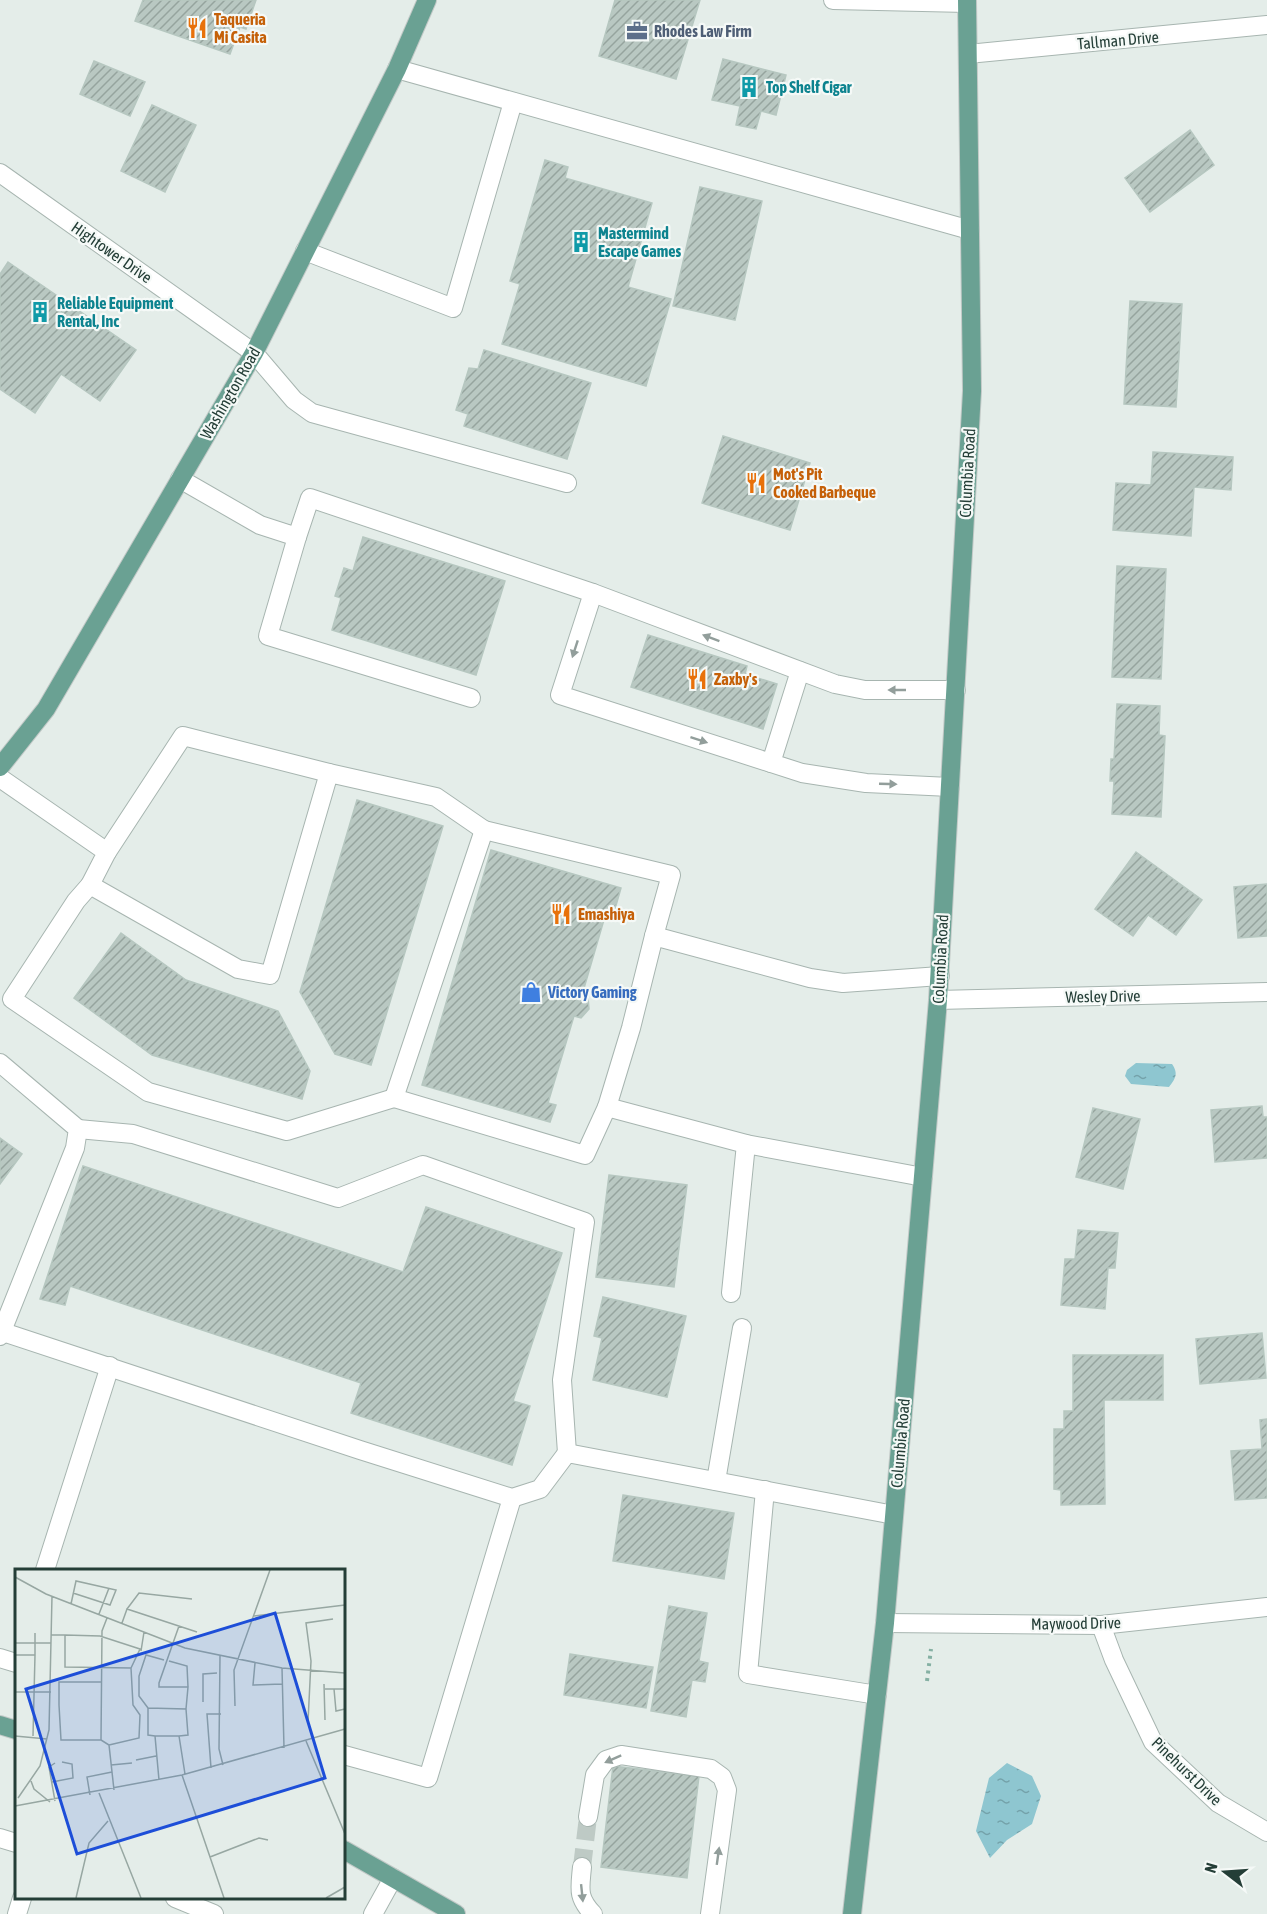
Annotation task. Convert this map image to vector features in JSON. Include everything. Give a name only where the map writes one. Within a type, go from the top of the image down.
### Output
[{"type":"main road","name":"Washington Road","points":[[0,766],[46,709],[254,353],[397,69],[427,0]]},
{"type":"main road","name":"Columbia Road","points":[[852,1914],[885,1623],[940,976],[972,391],[967,1]]},
{"type":"main road","points":[[0,1725],[15,1730]]},
{"type":"main road","points":[[345,1851],[456,1914]]},
{"type":"street","points":[[833,0],[967,1]]},
{"type":"street","name":"Tallman Drive","points":[[968,54],[1267,26]]},
{"type":"street","points":[[397,69],[970,230]]},
{"type":"street","points":[[305,251],[453,308],[513,102]]},
{"type":"street","name":"Hightower Drive","points":[[0,173],[254,353],[294,400],[312,413],[567,483]]},
{"type":"street","points":[[180,478],[260,525],[297,537]]},
{"type":"street","points":[[471,698],[268,636],[310,498],[593,593],[835,684],[865,690],[956,690]]},
{"type":"street","points":[[593,593],[560,695],[802,773],[866,783],[950,787]]},
{"type":"street","points":[[771,763],[800,671]]},
{"type":"street","points":[[183,736],[328,773],[436,796],[484,830],[671,875],[631,1028],[607,1107],[585,1155],[394,1098],[287,1131],[148,1092],[6,1002],[76,901],[90,885],[107,852],[183,736]]},
{"type":"street","points":[[90,885],[238,969],[270,975],[328,773]]},
{"type":"street","points":[[0,778],[107,852]]},
{"type":"street","points":[[394,1098],[484,830]]},
{"type":"street","points":[[654,936],[810,978],[843,983],[940,976]]},
{"type":"street","name":"Wesley Drive","points":[[938,1000],[1267,992]]},
{"type":"street","points":[[0,1063],[78,1129],[133,1134],[338,1198],[423,1165],[585,1222],[562,1380],[567,1453],[540,1489],[513,1498],[360,1450],[110,1366],[0,1333],[75,1148],[78,1129]]},
{"type":"street","points":[[607,1107],[746,1144],[923,1177]]},
{"type":"street","points":[[730,1293],[746,1144]]},
{"type":"street","points":[[717,1481],[742,1328]]},
{"type":"street","points":[[45,1569],[110,1366]]},
{"type":"street","points":[[567,1453],[894,1515]]},
{"type":"street","points":[[765,1490],[748,1674],[877,1695]]},
{"type":"street","points":[[345,1755],[428,1778],[513,1498]]},
{"type":"street","name":"Maywood Drive","points":[[885,1623],[1101,1625],[1267,1607]]},
{"type":"street","name":"Pinehurst Drive","points":[[1101,1625],[1113,1660],[1153,1742],[1218,1803],[1267,1832]]},
{"type":"street","points":[[0,1658],[15,1663]]},
{"type":"street","points":[[588,1817],[595,1775],[606,1760],[621,1755],[711,1770],[722,1777],[728,1790],[710,1914]]},
{"type":"street","points":[[0,1838],[15,1843]]},
{"type":"street","points":[[582,1867],[580,1889],[583,1904],[593,1914]]},
{"type":"street","points":[[373,1914],[393,1878]]},
{"type":"street","points":[[17,1914],[22,1899]]},
{"type":"street","points":[[178,1899],[214,1914]]},
{"type":"path","points":[[927,1681],[935,1624]]},
{"type":"water","points":[[1136,1063],[1172,1064],[1176,1074],[1169,1087],[1131,1084],[1125,1076],[1127,1070]]},
{"type":"water","points":[[1007,1763],[1032,1776],[1041,1796],[1032,1824],[1007,1840],[990,1858],[976,1831],[989,1778]]},
{"type":"building","name":"Taqueria Mi Casita","points":[[143,0],[256,0],[246,29],[240,27],[230,54],[135,21]]},
{"type":"building","points":[[615,0],[700,0],[676,79],[599,56]]},
{"type":"building","name":"Top Shelf Cigar","points":[[723,59],[786,75],[776,115],[761,111],[756,129],[736,125],[740,106],[712,100]]},
{"type":"building","points":[[94,61],[145,82],[130,116],[80,94]]},
{"type":"building","points":[[152,105],[196,125],[165,192],[121,171]]},
{"type":"building","points":[[1190,130],[1214,165],[1150,212],[1125,178]]},
{"type":"building","name":"Mastermind Escape Games","points":[[545,160],[568,167],[565,178],[652,203],[628,287],[671,299],[646,386],[502,344],[520,284],[510,281]]},
{"type":"building","points":[[700,187],[762,201],[735,320],[673,306]]},
{"type":"building","name":"Reliable Equipment Rental, Inc","points":[[8,262],[136,350],[100,401],[61,374],[35,413],[0,389],[0,274]]},
{"type":"building","points":[[1130,301],[1182,304],[1176,407],[1124,404]]},
{"type":"building","points":[[484,350],[591,383],[567,459],[464,426],[468,414],[456,410],[469,368],[478,369]]},
{"type":"building","name":"Mot's Pit Cooked Barbeque","points":[[723,436],[810,463],[790,530],[702,503]]},
{"type":"building","points":[[1153,452],[1233,457],[1231,490],[1194,487],[1191,536],[1113,530],[1116,483],[1151,485]]},
{"type":"building","points":[[363,537],[505,581],[476,675],[332,630],[341,598],[335,596],[344,568],[353,571]]},
{"type":"building","points":[[1117,566],[1166,569],[1161,679],[1112,677]]},
{"type":"building","name":"Zaxby's","points":[[648,635],[747,666],[745,674],[777,684],[763,729],[631,687]]},
{"type":"building","points":[[1117,704],[1160,706],[1159,735],[1165,736],[1161,817],[1112,814],[1114,781],[1110,781],[1111,759],[1114,759]]},
{"type":"building","points":[[357,800],[443,826],[371,1065],[335,1054],[300,992]]},
{"type":"building","points":[[491,850],[621,888],[615,909],[608,906],[582,995],[588,997],[589,1009],[581,1018],[574,1016],[548,1103],[556,1105],[550,1122],[422,1085]]},
{"type":"building","points":[[1136,852],[1202,900],[1176,935],[1148,915],[1133,936],[1095,909]]},
{"type":"building","points":[[1267,884],[1267,936],[1238,938],[1234,887]]},
{"type":"building","points":[[121,933],[186,980],[278,1011],[310,1071],[302,1099],[152,1055],[74,998]]},
{"type":"building","points":[[1262,1106],[1263,1117],[1267,1117],[1267,1158],[1215,1162],[1211,1110]]},
{"type":"building","points":[[1093,1108],[1140,1119],[1123,1189],[1076,1177]]},
{"type":"building","points":[[0,1138],[22,1154],[0,1184]]},
{"type":"building","points":[[83,1166],[403,1272],[426,1207],[562,1253],[513,1401],[530,1406],[512,1465],[351,1413],[361,1383],[70,1286],[65,1305],[40,1299]]},
{"type":"building","points":[[609,1175],[687,1185],[674,1287],[596,1277]]},
{"type":"building","points":[[1078,1230],[1118,1233],[1115,1268],[1108,1268],[1105,1309],[1061,1305],[1065,1259],[1075,1259]]},
{"type":"building","points":[[603,1297],[686,1316],[667,1397],[593,1380],[602,1338],[594,1336]]},
{"type":"building","points":[[1262,1333],[1266,1378],[1200,1384],[1196,1339]]},
{"type":"building","points":[[1073,1355],[1163,1355],[1163,1400],[1104,1400],[1105,1504],[1061,1505],[1061,1490],[1054,1489],[1054,1429],[1064,1429],[1064,1411],[1073,1411]]},
{"type":"building","points":[[1267,1419],[1267,1498],[1235,1500],[1231,1451],[1262,1449],[1260,1420]]},
{"type":"building","points":[[623,1495],[734,1513],[724,1579],[613,1561]]},
{"type":"building","points":[[669,1606],[707,1613],[699,1661],[708,1663],[705,1682],[692,1680],[686,1717],[651,1711]]},
{"type":"building","points":[[570,1654],[653,1667],[646,1708],[564,1695]]},
{"type":"building","points":[[613,1766],[699,1776],[687,1878],[601,1867]]},
{"type":"tunnel","points":[[582,1867],[588,1817]]},
{"type":"place","name":"Taqueria Mi Casita","points":[[197,28]]},
{"type":"place","name":"Rhodes Law Firm","points":[[637,31]]},
{"type":"place","name":"Top Shelf Cigar","points":[[749,87]]},
{"type":"place","name":"Mastermind Escape Games","points":[[581,242]]},
{"type":"place","name":"Reliable Equipment Rental, Inc","points":[[40,312]]},
{"type":"place","name":"Mot's Pit Cooked Barbeque","points":[[756,483]]},
{"type":"place","name":"Zaxby's","points":[[697,679]]},
{"type":"place","name":"Emashiya","points":[[561,914]]},
{"type":"place","name":"Victory Gaming","points":[[531,992]]}]
